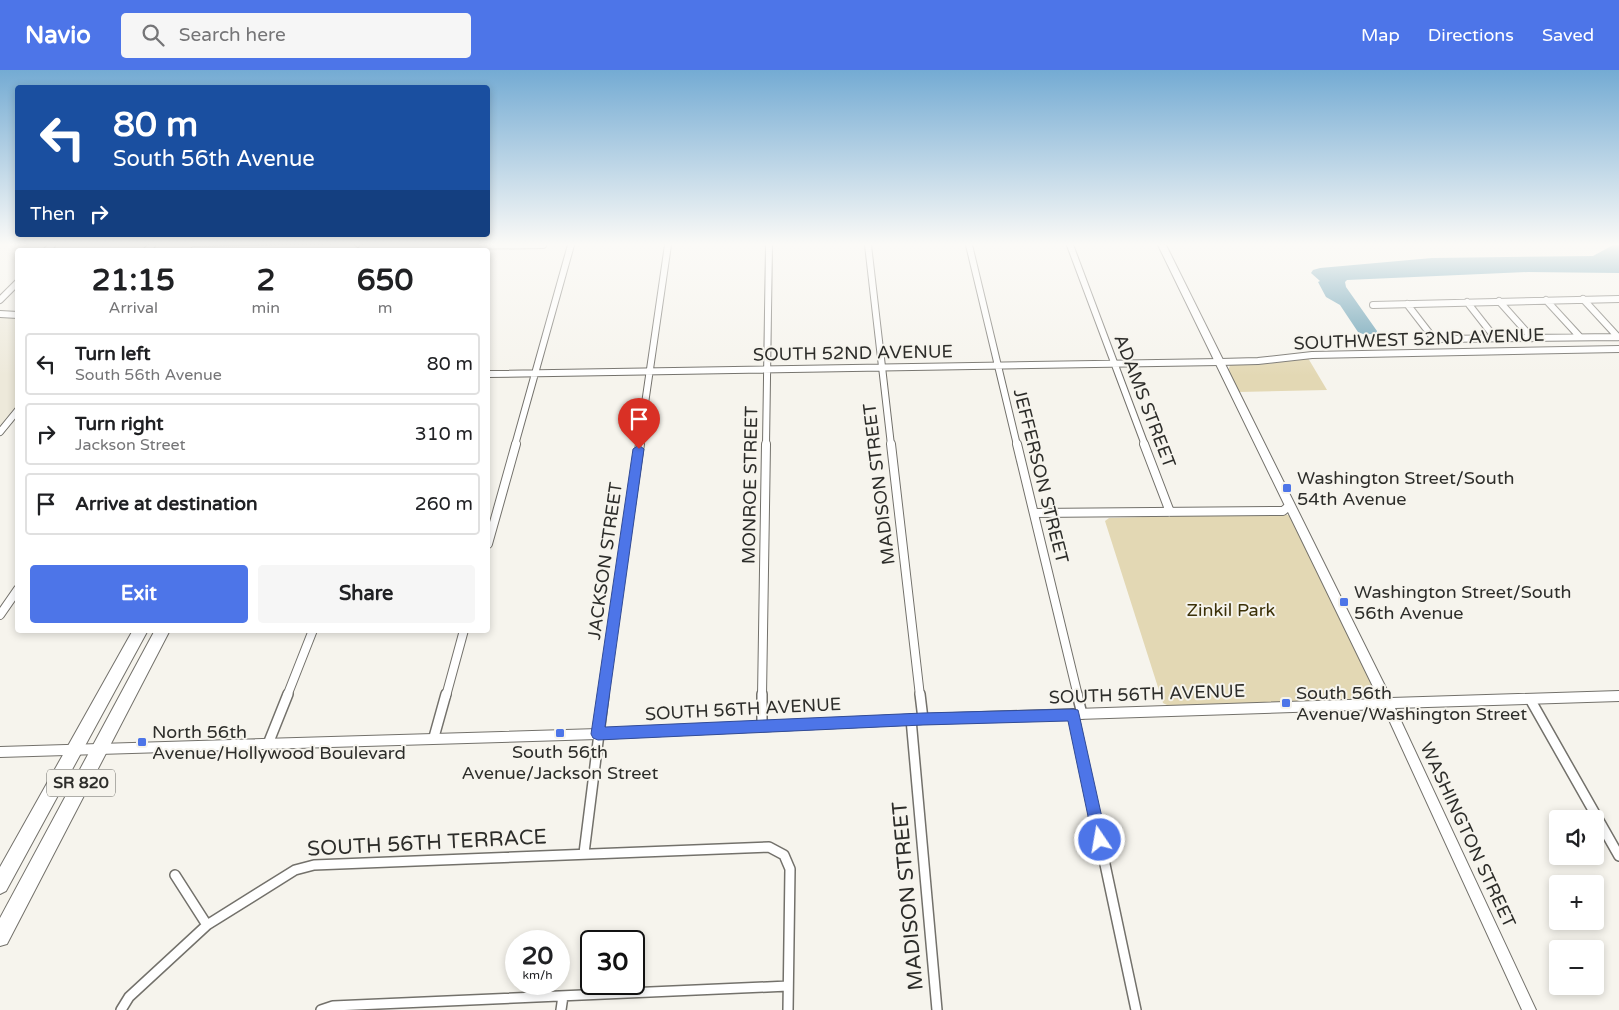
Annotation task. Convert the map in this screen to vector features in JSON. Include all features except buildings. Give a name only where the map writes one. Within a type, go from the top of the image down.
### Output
[{"type":"highway","name":"SR 820","points":[[0,885],[139,633]]},
{"type":"highway","name":"SR 820","points":[[0,937],[161,633]]},
{"type":"street","points":[[0,300],[11,289]]},
{"type":"street","points":[[490,537],[558,289]]},
{"type":"street","name":"JACKSON STREET","points":[[584,853],[598,734],[662,289]]},
{"type":"street","name":"MONROE STREET","points":[[762,726],[769,289]]},
{"type":"street","name":"MADISON STREET","points":[[873,289],[917,719],[937,1010]]},
{"type":"street","name":"JEFFERSON STREET","points":[[979,289],[1034,513],[1077,714],[1136,1010]]},
{"type":"street","name":"ADAMS STREET","points":[[1086,289],[1170,512]]},
{"type":"street","name":"WASHINGTON STREET","points":[[1184,289],[1387,703],[1529,1010]]},
{"type":"street","points":[[1546,300],[1580,337]]},
{"type":"street","points":[[1373,304],[1546,300],[1618,301]]},
{"type":"street","points":[[1583,300],[1619,337]]},
{"type":"street","points":[[1499,301],[1532,338]]},
{"type":"street","points":[[1467,302],[1496,339]]},
{"type":"street","points":[[1407,304],[1434,339],[1619,337]]},
{"type":"street","points":[[0,314],[15,315]]},
{"type":"street","name":"SOUTHWEST 52ND AVENUE","points":[[1220,362],[1258,361],[1312,355],[1619,349]]},
{"type":"street","name":"SOUTH 52ND AVENUE","points":[[490,374],[1220,362]]},
{"type":"street","points":[[0,432],[3,425],[15,413]]},
{"type":"street","points":[[1034,513],[1283,511],[1289,506]]},
{"type":"street","points":[[0,615],[15,593]]},
{"type":"street","points":[[268,744],[312,633]]},
{"type":"street","points":[[434,737],[463,633]]},
{"type":"street","name":"SOUTH 56TH AVENUE","points":[[0,752],[434,737],[598,734],[917,719],[1619,696]]},
{"type":"street","points":[[1530,699],[1619,856]]},
{"type":"street","name":"SOUTH 56TH TERRACE","points":[[121,1010],[129,997],[207,925],[295,870],[314,865],[584,853],[769,847],[784,855],[790,869],[788,986]]},
{"type":"street","points":[[175,875],[207,925]]},
{"type":"street","points":[[321,1010],[333,1006],[398,1006],[563,996],[788,986],[788,1010]]},
{"type":"street","points":[[561,1010],[563,996]]},
{"type":"shaded area","points":[[0,314],[15,316],[15,413],[6,425],[0,425]]},
{"type":"green space","points":[[1308,358],[1327,390],[1238,392],[1228,371],[1230,365],[1267,364]]},
{"type":"green space","name":"Zinkil Park","points":[[1280,513],[1291,516],[1373,688],[1370,696],[1365,698],[1173,708],[1163,703],[1105,521],[1109,518]]},
{"type":"water","points":[[1322,289],[1347,289],[1377,331],[1376,334],[1358,332],[1340,305],[1326,297]]},
{"type":"place","name":"Washington Street/South 54th Avenue","points":[[1287,488]]},
{"type":"place","name":"Washington Street/South 56th Avenue","points":[[1344,602]]},
{"type":"place","name":"South 56th Avenue/Washington Street","points":[[1286,703]]},
{"type":"place","name":"South 56th Avenue/Jackson Street","points":[[560,733]]},
{"type":"place","name":"North 56th Avenue/Hollywood Boulevard","points":[[142,742]]},
{"type":"route","points":[[639,449],[598,734],[1073,714],[1100,840]]}]
